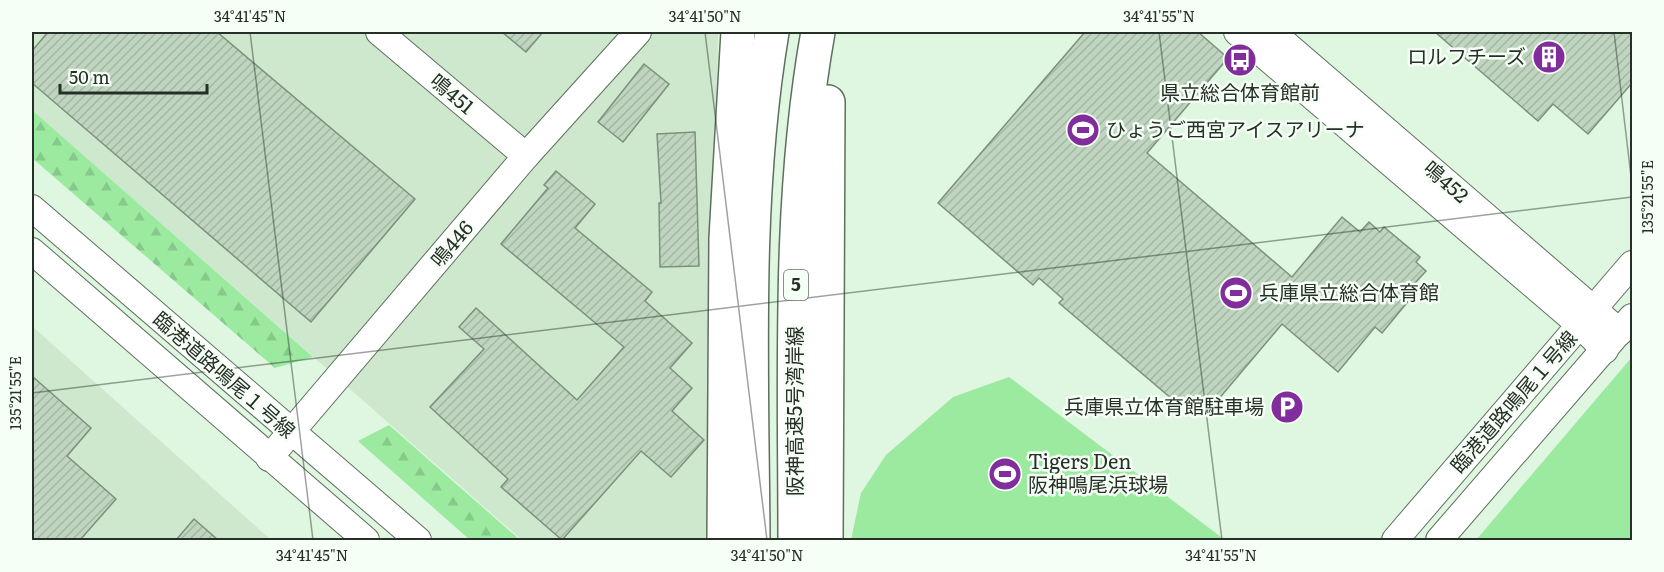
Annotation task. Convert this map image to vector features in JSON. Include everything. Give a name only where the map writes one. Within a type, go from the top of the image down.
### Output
[{"type":"highway","points":[[724,540],[726,238],[738,32]]},
{"type":"highway","points":[[753,540],[753,229],[764,79],[772,32]]},
{"type":"highway","name":"阪神高速5号湾岸線","points":[[795,540],[795,300],[800,184],[810,80],[818,32]]},
{"type":"highway","name":"5","points":[[826,540],[827,125],[834,32]]},
{"type":"street","name":"鳴451","points":[[379,32],[526,156]]},
{"type":"street","name":"鳴446","points":[[269,458],[526,156],[638,32]]},
{"type":"street","name":"鳴452","points":[[1237,32],[1586,317]]},
{"type":"street","name":"鳴452","points":[[1272,32],[1586,317]]},
{"type":"street","name":"臨港道路鳴尾１号線","points":[[32,208],[418,540]]},
{"type":"street","name":"臨港道路鳴尾１号線","points":[[32,251],[366,540]]},
{"type":"street","name":"臨港道路鳴尾１号線","points":[[1395,540],[1632,264]]},
{"type":"street","points":[[1586,317],[1619,333]]},
{"type":"street","name":"臨港道路鳴尾１号線","points":[[1439,540],[1619,333]]},
{"type":"shaded area","points":[[32,32],[718,32],[711,540],[522,540],[32,110]]},
{"type":"shaded area","points":[[32,326],[271,540],[32,540]]},
{"type":"green space","points":[[32,110],[313,357],[275,368],[32,158]]},
{"type":"green space","points":[[1632,357],[1632,540],[1476,540]]},
{"type":"green space","name":"Tigers Den 阪神鳴尾浜球場","points":[[1009,377],[1225,540],[851,540],[861,493],[886,455],[953,397]]},
{"type":"green space","points":[[389,425],[520,540],[470,540],[358,441]]},
{"type":"building","points":[[48,32],[217,32],[415,199],[311,322],[32,83],[32,51]]},
{"type":"building","points":[[502,32],[543,32],[526,52]]},
{"type":"building","points":[[1085,32],[1198,32],[1228,58],[1147,153],[1292,277],[1342,217],[1360,232],[1369,222],[1380,232],[1384,227],[1420,257],[1416,262],[1426,271],[1415,283],[1420,287],[1382,333],[1375,327],[1338,372],[1282,324],[1217,401],[1212,397],[1198,414],[1182,401],[1178,404],[1059,303],[1063,299],[1039,278],[1033,285],[938,203]]},
{"type":"building","name":"ロルフチーズ","points":[[1435,32],[1632,32],[1632,83],[1588,134],[1553,104],[1538,121]]},
{"type":"building","points":[[644,64],[669,84],[623,142],[598,122]]},
{"type":"building","points":[[695,132],[699,266],[660,267],[659,203],[661,203],[657,134]]},
{"type":"building","points":[[556,171],[595,204],[575,228],[652,292],[645,301],[692,343],[670,368],[692,388],[672,411],[704,440],[671,477],[641,451],[562,540],[501,487],[508,479],[430,407],[484,349],[459,327],[476,308],[577,400],[624,347],[501,244],[548,188],[544,185]]},
{"type":"building","points":[[32,376],[91,428],[67,456],[116,499],[80,540],[32,540]]},
{"type":"building","points":[[194,519],[218,540],[176,540]]},
{"type":"place","name":"ロルフチーズ","points":[[1549,57]]},
{"type":"place","name":"県立総合体育館前","points":[[1240,60]]},
{"type":"place","name":"ひょうご西宮アイスアリーナ","points":[[1083,130]]},
{"type":"place","name":"兵庫県立総合体育館","points":[[1236,293]]},
{"type":"place","name":"兵庫県立体育館駐車場","points":[[1287,407]]},
{"type":"place","name":"Tigers Den 阪神鳴尾浜球場","points":[[1005,474]]}]
